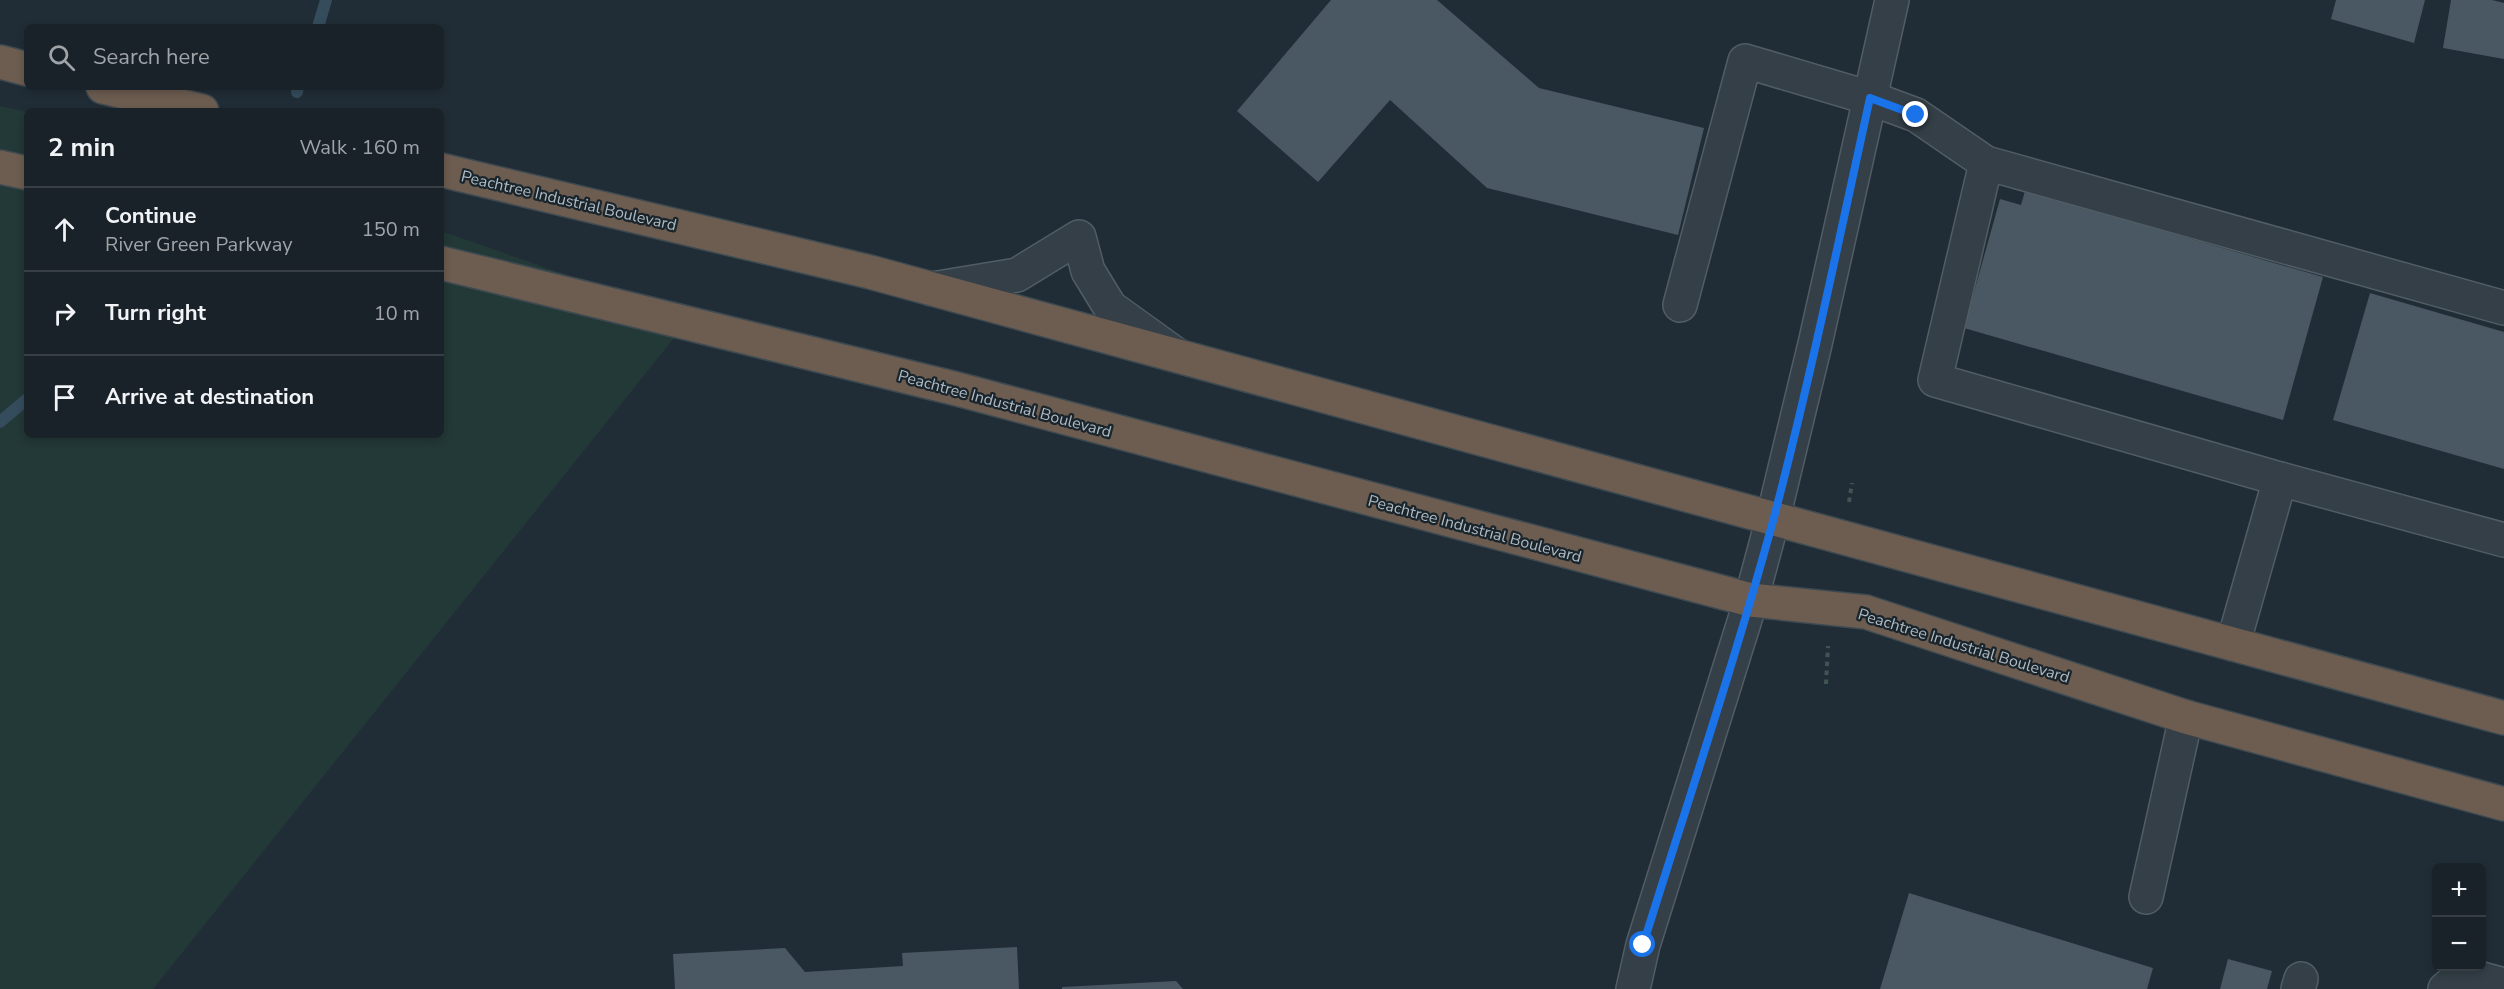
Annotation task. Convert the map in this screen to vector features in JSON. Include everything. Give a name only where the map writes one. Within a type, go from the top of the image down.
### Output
[{"type":"highway","points":[[0,62],[24,68]]},
{"type":"highway","points":[[115,90],[190,108]]},
{"type":"highway","points":[[0,167],[24,172]]},
{"type":"highway","name":"Peachtree Industrial Boulevard","points":[[444,171],[870,272],[2504,718]]},
{"type":"highway","name":"Peachtree Industrial Boulevard","points":[[444,263],[957,389],[1751,600],[1866,612],[2186,717],[2504,804]]},
{"type":"street","points":[[1633,989],[1643,945],[1751,600],[1773,518],[1815,344],[1892,0]]},
{"type":"street","points":[[1680,305],[1744,61],[1870,98],[1916,115],[1986,163],[2504,308]]},
{"type":"street","points":[[1986,163],[1935,380],[2280,479],[2504,540]]},
{"type":"street","points":[[932,289],[1017,275],[1079,237],[1088,271],[1110,307],[1179,356]]},
{"type":"street","points":[[2233,644],[2280,479]]},
{"type":"street","points":[[2146,897],[2186,717]]},
{"type":"street","points":[[2445,989],[2463,974],[2504,985]]},
{"type":"green space","points":[[0,106],[24,111],[24,438],[444,438],[444,232],[690,318],[153,989],[0,989]]},
{"type":"building","points":[[1331,0],[1437,0],[1539,88],[1704,128],[1678,235],[1487,188],[1390,100],[1318,182],[1237,111]]},
{"type":"building","points":[[2336,0],[2425,0],[2414,43],[2331,19]]},
{"type":"building","points":[[2451,0],[2492,0],[2504,3],[2504,59],[2443,48]]},
{"type":"building","points":[[2025,191],[2323,277],[2283,420],[1964,328],[2000,199],[2021,205]]},
{"type":"building","points":[[2370,293],[2504,332],[2504,469],[2333,420]]},
{"type":"building","points":[[1909,893],[2153,968],[2147,989],[1880,989]]},
{"type":"building","points":[[1017,947],[1019,989],[675,989],[673,954],[785,948],[805,972],[903,966],[902,953]]},
{"type":"building","points":[[2228,959],[2272,971],[2267,989],[2220,989]]},
{"type":"building","points":[[1176,981],[1183,989],[1062,989],[1062,987]]},
{"type":"waterway","points":[[319,24],[326,0]]},
{"type":"waterway","points":[[0,422],[24,402]]},
{"type":"route","points":[[1643,945],[1751,600],[1773,518],[1870,98],[1916,115]]}]
